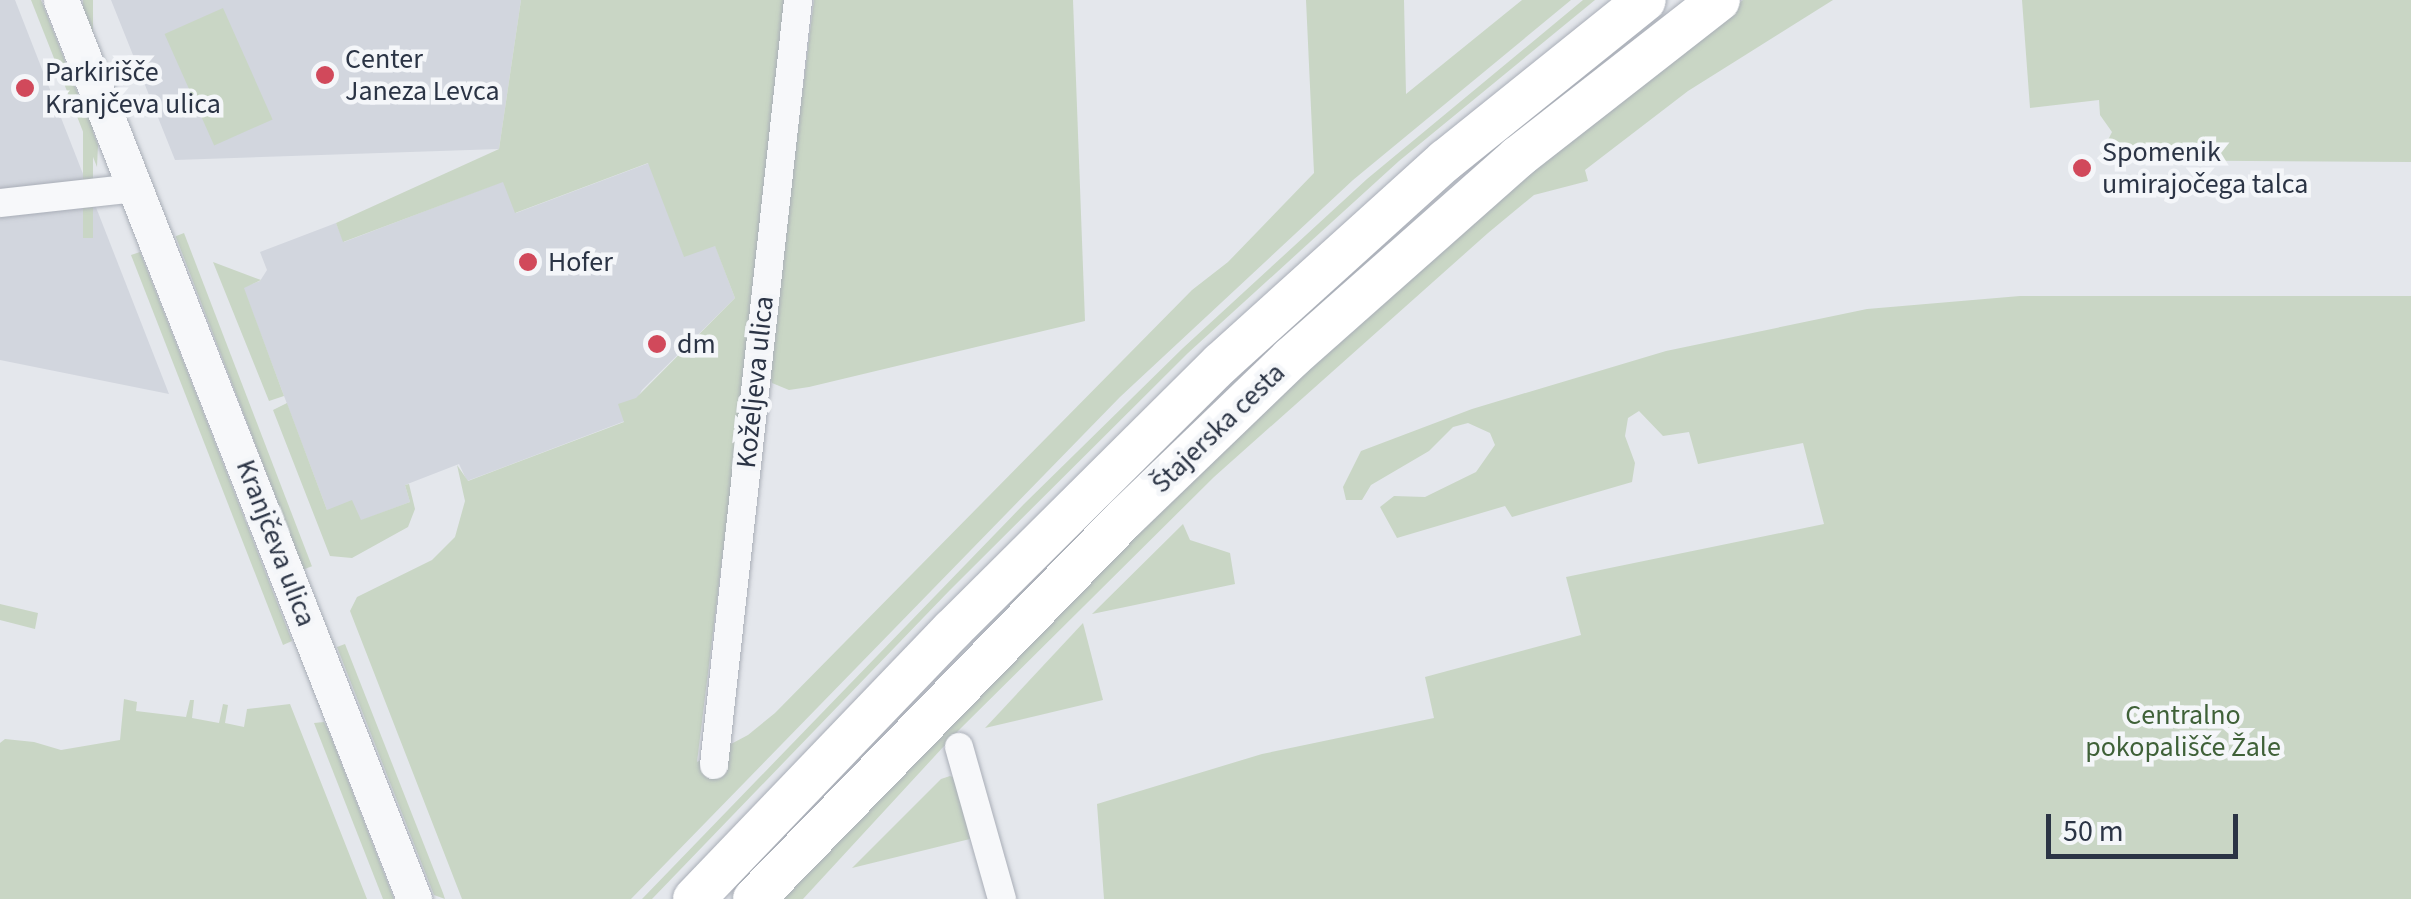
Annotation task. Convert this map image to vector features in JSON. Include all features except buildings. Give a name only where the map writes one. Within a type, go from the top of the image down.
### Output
[{"type":"main road","name":"Štajerska cesta","points":[[694,899],[952,630],[1220,363],[1432,172],[1645,0]]},
{"type":"main road","name":"Štajerska cesta","points":[[754,899],[1126,517],[1290,358],[1518,157],[1720,0]]},
{"type":"street","name":"Kranjčeva ulica","points":[[61,0],[414,899]]},
{"type":"street","name":"Koželjeva ulica","points":[[714,765],[798,0]]},
{"type":"street","points":[[0,203],[135,188]]},
{"type":"street","points":[[959,746],[1002,899]]},
{"type":"shaded area","points":[[0,0],[15,0],[169,394],[0,360]]},
{"type":"shaded area","name":"Center Janeza Levca","points":[[111,0],[521,0],[499,149],[175,160]]},
{"type":"shaded area","points":[[649,163],[684,256],[715,245],[735,298],[642,390],[625,421],[467,481],[459,464],[405,485],[410,502],[360,521],[327,510],[243,287],[260,281],[267,270],[260,252],[336,223],[344,242],[504,181],[516,213]]},
{"type":"green space","points":[[31,0],[41,0],[98,145],[97,167]]},
{"type":"green space","points":[[83,0],[93,0],[93,238],[83,238]]},
{"type":"green space","points":[[521,0],[785,0],[751,324],[697,762],[748,735],[775,713],[1192,290],[1228,262],[1314,173],[1306,0],[1404,0],[1406,94],[1522,0],[1571,0],[1353,180],[1120,397],[631,899],[462,899],[350,611],[357,597],[432,560],[455,537],[465,501],[457,465],[468,481],[624,422],[618,404],[636,398],[735,298],[715,246],[684,257],[648,163],[515,213],[503,182],[343,242],[336,223],[499,149]]},
{"type":"green space","points":[[814,0],[1073,0],[1085,321],[809,387],[789,390],[772,383],[768,370]]},
{"type":"green space","points":[[1583,0],[1595,0],[1399,161],[1188,353],[950,590],[652,899],[642,899],[1024,504],[1183,348],[1367,179]]},
{"type":"green space","points":[[1743,0],[1833,0],[1688,91],[1585,170],[1588,181],[1534,195],[1488,233],[1214,477],[957,732],[803,899],[784,899],[799,874],[1258,407],[1654,66]]},
{"type":"green space","points":[[2022,0],[2411,0],[2411,162],[2098,160],[2112,132],[2100,115],[2099,100],[2030,108]]},
{"type":"green space","points":[[223,8],[273,119],[214,145],[165,34]]},
{"type":"green space","points":[[184,233],[312,566],[304,570],[176,236]]},
{"type":"green space","points":[[140,252],[292,641],[283,645],[131,255]]},
{"type":"green space","points":[[213,262],[261,280],[244,288],[284,396],[269,401]]},
{"type":"green space","name":"Centralno pokopališče Žale","points":[[2020,296],[2411,296],[2411,899],[1104,899],[1097,804],[1262,754],[1434,718],[1425,677],[1581,635],[1566,577],[1824,524],[1803,443],[1698,464],[1689,432],[1663,436],[1639,411],[1628,418],[1625,436],[1635,463],[1632,482],[1512,517],[1505,506],[1397,538],[1380,507],[1394,496],[1425,497],[1476,472],[1495,445],[1490,433],[1468,423],[1453,427],[1429,451],[1371,485],[1362,500],[1346,500],[1343,487],[1361,451],[1472,409],[1666,351],[1867,309]]},
{"type":"green space","points":[[287,403],[327,510],[352,500],[361,520],[410,502],[405,485],[409,484],[415,509],[408,527],[352,558],[330,556],[273,410]]},
{"type":"green space","points":[[1183,524],[1190,540],[1230,553],[1235,584],[1092,614]]},
{"type":"green space","points":[[0,604],[38,613],[35,629],[0,620]]},
{"type":"green space","points":[[1083,623],[1103,700],[985,728]]},
{"type":"green space","points":[[345,644],[445,899],[434,895],[337,647]]},
{"type":"green space","points":[[124,699],[137,702],[136,711],[186,717],[190,700],[194,700],[192,718],[219,723],[223,704],[228,705],[225,723],[244,727],[247,709],[290,704],[367,899],[0,899],[0,743],[5,739],[34,742],[61,750],[120,740]]},
{"type":"green space","points":[[324,722],[394,899],[383,899],[314,723]]},
{"type":"green space","points":[[950,776],[959,780],[978,837],[852,868],[941,779]]},
{"type":"place","name":"Center Janeza Levca","points":[[325,75]]},
{"type":"place","name":"Parkirišče Kranjčeva ulica","points":[[25,88]]},
{"type":"place","name":"Spomenik umirajočega talca","points":[[2082,168]]},
{"type":"place","name":"Hofer","points":[[528,262]]},
{"type":"place","name":"dm","points":[[657,344]]}]
